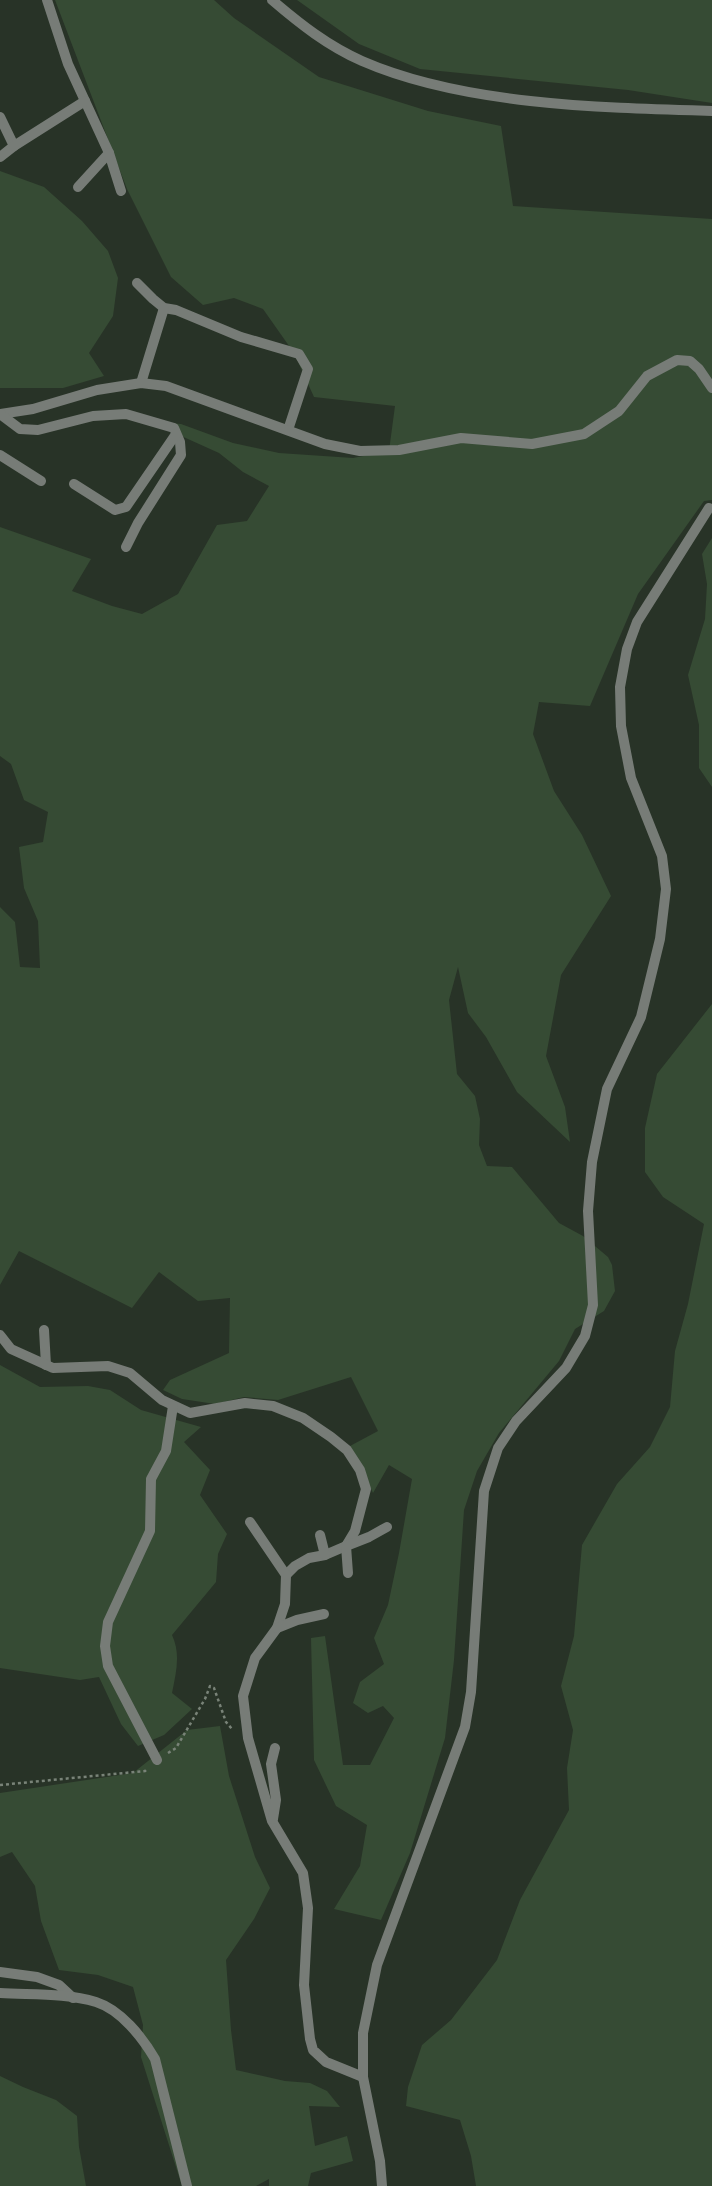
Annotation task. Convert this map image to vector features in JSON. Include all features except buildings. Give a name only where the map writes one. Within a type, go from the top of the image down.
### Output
[{"type":"street","points":[[47,0],[68,64],[109,153],[121,191]]},
{"type":"street","points":[[272,0],[308,31],[362,60],[452,89],[554,103],[712,111]]},
{"type":"street","points":[[0,157],[14,146],[85,101]]},
{"type":"street","points":[[0,118],[14,146]]},
{"type":"street","points":[[78,187],[109,153]]},
{"type":"street","points":[[137,283],[164,308],[176,310],[241,337],[299,354],[308,369],[288,430]]},
{"type":"street","points":[[142,383],[164,308]]},
{"type":"street","points":[[0,414],[33,409],[97,390],[142,383],[166,386],[325,444],[360,451],[399,450],[461,438],[532,444],[584,434],[619,411],[647,376],[677,360],[690,361],[699,369],[712,388]]},
{"type":"street","points":[[0,414],[20,429],[38,430],[93,416],[126,414],[174,428],[180,442],[180,455],[138,523],[126,547]]},
{"type":"street","points":[[74,484],[115,510],[126,507],[176,434]]},
{"type":"street","points":[[0,455],[41,481]]},
{"type":"street","points":[[382,2186],[380,2161],[363,2077],[363,2032],[377,1965],[465,1727],[471,1692],[484,1491],[498,1448],[516,1421],[566,1368],[585,1336],[593,1305],[588,1210],[592,1162],[608,1089],[641,1017],[660,939],[666,889],[662,856],[631,778],[621,726],[620,687],[627,649],[637,622],[709,508]]},
{"type":"street","points":[[44,1330],[46,1365]]},
{"type":"street","points":[[0,1335],[11,1349],[53,1368],[108,1366],[130,1373],[162,1400],[190,1412],[245,1403],[273,1406],[303,1418],[331,1437],[347,1450],[360,1470],[366,1489],[355,1531],[346,1546],[348,1573]]},
{"type":"street","points":[[157,1760],[108,1666],[105,1646],[108,1622],[150,1531],[151,1479],[166,1451],[173,1406]]},
{"type":"street","points":[[250,1522],[286,1575],[285,1604],[277,1628],[255,1658],[243,1696],[248,1738],[272,1821],[303,1873],[308,1908],[304,1985],[310,2039],[313,2050],[326,2062],[363,2077]]},
{"type":"street","points":[[286,1575],[295,1566],[310,1558],[325,1555],[369,1537],[388,1527]]},
{"type":"street","points":[[320,1535],[325,1555]]},
{"type":"street","points":[[277,1628],[297,1620],[324,1614]]},
{"type":"street","points":[[272,1821],[276,1800],[271,1764],[275,1748]]},
{"type":"street","points":[[0,1972],[37,1977],[52,1982],[59,1985],[73,1998]]},
{"type":"street","points":[[0,1993],[73,1998],[97,2003],[126,2021],[145,2042],[155,2059],[187,2186]]},
{"type":"green space","points":[[55,0],[214,0],[234,18],[319,77],[428,111],[501,126],[513,206],[712,219],[712,500],[704,501],[638,594],[590,706],[539,702],[533,734],[554,791],[582,835],[611,896],[561,975],[546,1056],[565,1107],[570,1142],[517,1092],[486,1037],[468,1013],[458,967],[449,1000],[457,1074],[475,1096],[480,1119],[479,1145],[487,1166],[512,1167],[559,1223],[583,1236],[608,1257],[612,1265],[615,1291],[604,1311],[575,1329],[559,1361],[499,1433],[477,1471],[464,1510],[454,1660],[445,1738],[410,1853],[381,1920],[334,1909],[360,1866],[367,1825],[336,1806],[314,1760],[311,1638],[325,1636],[343,1765],[370,1765],[394,1718],[383,1706],[368,1713],[353,1703],[360,1682],[384,1664],[374,1638],[388,1605],[412,1479],[389,1465],[373,1493],[350,1446],[378,1431],[351,1377],[278,1400],[244,1397],[215,1404],[182,1399],[163,1390],[170,1380],[229,1353],[230,1298],[198,1301],[159,1272],[132,1308],[19,1251],[0,1285],[0,907],[15,922],[20,967],[40,968],[38,921],[24,888],[19,847],[43,842],[48,812],[24,800],[11,764],[0,756],[0,527],[91,559],[72,591],[112,606],[142,614],[178,594],[217,525],[247,521],[269,486],[243,472],[219,453],[148,421],[181,424],[233,443],[279,453],[353,458],[389,451],[395,406],[314,397],[294,353],[263,309],[234,298],[203,305],[171,277],[127,189]]},
{"type":"green space","points":[[297,0],[712,0],[712,103],[628,90],[420,69],[359,44]]},
{"type":"green space","points":[[0,171],[44,187],[82,221],[108,251],[118,278],[113,316],[89,353],[104,376],[63,388],[0,388]]},
{"type":"green space","points":[[712,538],[712,787],[699,768],[699,725],[688,675],[705,619],[707,584],[702,554]]},
{"type":"green space","points":[[712,1004],[712,2186],[476,2186],[471,2156],[460,2120],[406,2106],[408,2087],[422,2045],[451,2020],[497,1960],[520,1900],[569,1810],[567,1768],[573,1730],[561,1686],[574,1636],[582,1545],[617,1484],[650,1447],[670,1407],[675,1351],[688,1304],[704,1224],[663,1197],[645,1172],[645,1128],[657,1074]]},
{"type":"green space","points":[[0,1365],[40,1387],[88,1386],[110,1390],[141,1410],[201,1427],[184,1442],[210,1470],[200,1495],[227,1534],[218,1554],[216,1582],[172,1635],[175,1642],[177,1664],[172,1693],[192,1709],[164,1735],[138,1746],[121,1724],[99,1677],[80,1680],[0,1668]]},
{"type":"green space","points":[[220,1726],[229,1776],[255,1857],[270,1888],[254,1919],[226,1960],[231,2030],[236,2070],[285,2081],[310,2083],[327,2091],[340,2107],[309,2106],[315,2146],[347,2136],[353,2161],[311,2173],[308,2186],[269,2186],[269,2179],[256,2186],[182,2186],[141,2057],[143,2025],[133,1987],[98,1975],[59,1970],[41,1921],[35,1886],[12,1852],[0,1857],[0,1793],[133,1773],[187,1730]]},
{"type":"green space","points":[[0,2076],[56,2100],[77,2116],[79,2147],[86,2186],[0,2186]]}]
